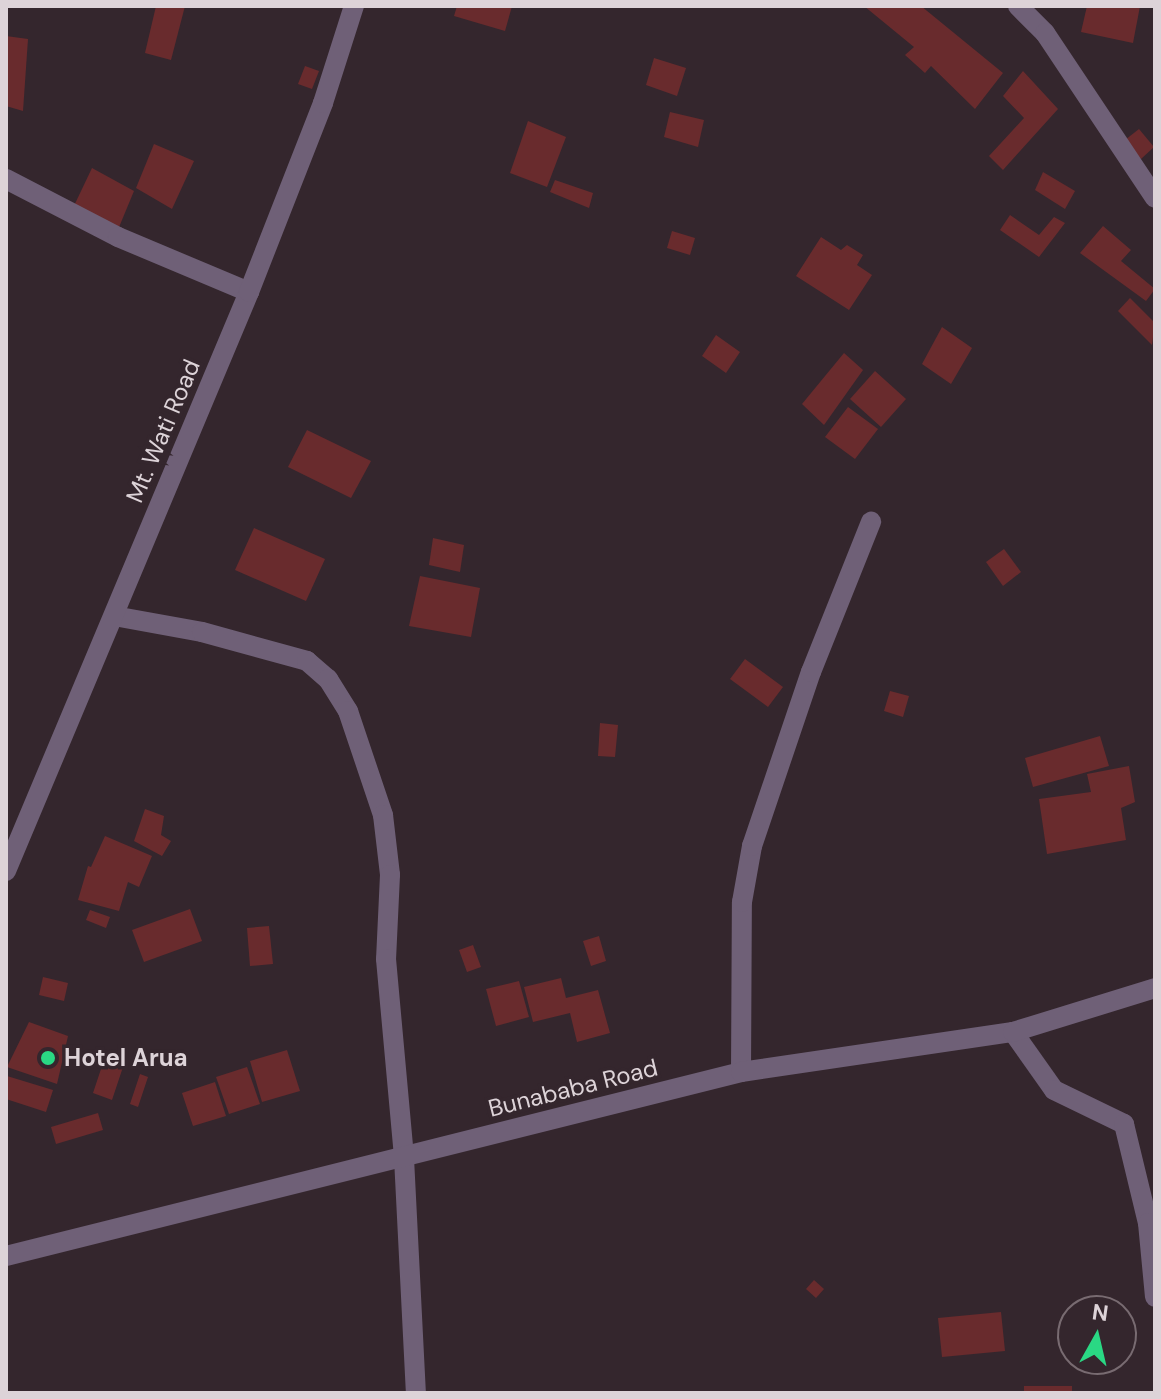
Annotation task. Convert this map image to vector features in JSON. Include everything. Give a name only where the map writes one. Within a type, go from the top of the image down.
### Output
[{"type":"street","name":"Mt. Wati Road","points":[[6,871],[249,292],[323,103],[354,6]]},
{"type":"street","points":[[1018,6],[1045,33],[1155,198]]},
{"type":"street","points":[[6,179],[118,237],[249,292]]},
{"type":"street","points":[[741,1072],[742,902],[752,846],[816,658],[871,522]]},
{"type":"street","points":[[114,616],[202,632],[307,661],[328,679],[348,711],[383,815],[390,875],[387,973],[404,1158],[416,1393]]},
{"type":"street","name":"Bunababa Road","points":[[6,1256],[741,1072],[1013,1032],[1155,988]]},
{"type":"street","points":[[1013,1032],[1054,1090],[1124,1124],[1148,1223],[1155,1297]]},
{"type":"building","points":[[156,6],[185,6],[171,60],[145,53]]},
{"type":"building","points":[[457,6],[512,6],[505,31],[454,16]]},
{"type":"building","points":[[864,6],[921,6],[1003,73],[975,109],[931,66],[925,73],[905,55],[914,47]]},
{"type":"building","points":[[1087,6],[1140,6],[1133,43],[1081,32]]},
{"type":"building","points":[[6,36],[28,39],[23,111],[6,106]]},
{"type":"building","points":[[654,58],[686,68],[677,96],[646,85]]},
{"type":"building","points":[[305,66],[319,71],[312,89],[298,84]]},
{"type":"building","points":[[1023,71],[1058,109],[1003,170],[989,156],[1024,118],[1003,96]]},
{"type":"building","points":[[670,112],[704,120],[698,147],[664,137]]},
{"type":"building","points":[[528,121],[566,137],[547,187],[510,173]]},
{"type":"building","points":[[1139,129],[1154,147],[1141,159],[1125,140]]},
{"type":"building","points":[[154,144],[194,161],[172,209],[136,188]]},
{"type":"building","points":[[92,168],[134,191],[117,232],[72,210]]},
{"type":"building","points":[[1043,172],[1075,191],[1065,209],[1035,190]]},
{"type":"building","points":[[555,180],[593,193],[589,208],[550,192]]},
{"type":"building","points":[[1010,215],[1039,235],[1054,217],[1065,223],[1039,257],[1000,230]]},
{"type":"building","points":[[1103,226],[1131,250],[1121,261],[1155,289],[1146,301],[1080,253]]},
{"type":"building","points":[[672,231],[695,238],[690,255],[667,248]]},
{"type":"building","points":[[821,237],[841,250],[847,245],[863,255],[857,265],[872,275],[849,310],[796,276]]},
{"type":"building","points":[[1130,298],[1155,323],[1152,345],[1118,311]]},
{"type":"building","points":[[942,327],[972,348],[951,384],[922,364]]},
{"type":"building","points":[[716,335],[740,352],[726,373],[702,356]]},
{"type":"building","points":[[844,353],[863,370],[824,425],[802,404]]},
{"type":"building","points":[[875,371],[906,399],[881,427],[850,399]]},
{"type":"building","points":[[848,407],[878,429],[855,459],[825,437]]},
{"type":"building","points":[[307,430],[371,461],[351,498],[288,467]]},
{"type":"building","points":[[254,528],[325,559],[306,601],[235,570]]},
{"type":"building","points":[[433,538],[464,545],[460,572],[429,565]]},
{"type":"building","points":[[1004,549],[1021,572],[1003,586],[986,562]]},
{"type":"building","points":[[420,576],[480,588],[471,637],[409,626]]},
{"type":"building","points":[[745,659],[783,687],[768,707],[730,679]]},
{"type":"building","points":[[890,691],[909,696],[903,717],[884,711]]},
{"type":"building","points":[[600,723],[618,725],[615,757],[598,756]]},
{"type":"building","points":[[1100,736],[1109,766],[1033,787],[1025,758]]},
{"type":"building","points":[[1129,766],[1135,802],[1121,808],[1126,840],[1047,854],[1039,799],[1091,792],[1087,774]]},
{"type":"building","points":[[145,809],[164,816],[161,835],[171,841],[162,856],[134,841]]},
{"type":"building","points":[[105,836],[152,856],[139,887],[128,882],[119,911],[78,900],[88,866],[91,867]]},
{"type":"building","points":[[190,909],[202,941],[144,962],[132,930]]},
{"type":"building","points":[[90,910],[110,917],[106,928],[86,920]]},
{"type":"building","points":[[269,926],[273,964],[250,966],[247,928]]},
{"type":"building","points":[[599,936],[606,961],[591,966],[583,941]]},
{"type":"building","points":[[473,945],[481,967],[467,972],[459,950]]},
{"type":"building","points":[[43,977],[68,983],[64,1001],[39,995]]},
{"type":"building","points":[[561,978],[566,998],[598,990],[610,1033],[577,1042],[570,1013],[533,1022],[524,987]]},
{"type":"building","points":[[519,981],[529,1017],[496,1026],[486,989]]},
{"type":"building","points":[[29,1022],[68,1036],[57,1084],[7,1067]]},
{"type":"building","points":[[287,1050],[300,1091],[262,1102],[250,1061]]},
{"type":"building","points":[[106,1054],[125,1061],[112,1100],[93,1093]]},
{"type":"building","points":[[247,1067],[260,1104],[229,1114],[216,1077]]},
{"type":"building","points":[[140,1074],[148,1077],[138,1107],[130,1104]]},
{"type":"building","points":[[7,1076],[53,1090],[46,1112],[6,1099]]},
{"type":"building","points":[[215,1082],[226,1116],[193,1126],[182,1093]]},
{"type":"building","points":[[98,1113],[103,1130],[56,1144],[51,1127]]},
{"type":"building","points":[[814,1280],[824,1289],[816,1298],[806,1289]]},
{"type":"building","points":[[1001,1312],[1005,1351],[942,1357],[938,1318]]},
{"type":"building","points":[[1024,1386],[1072,1386],[1072,1393],[1024,1393]]},
{"type":"place","name":"Hotel Arua","points":[[48,1058]]}]
